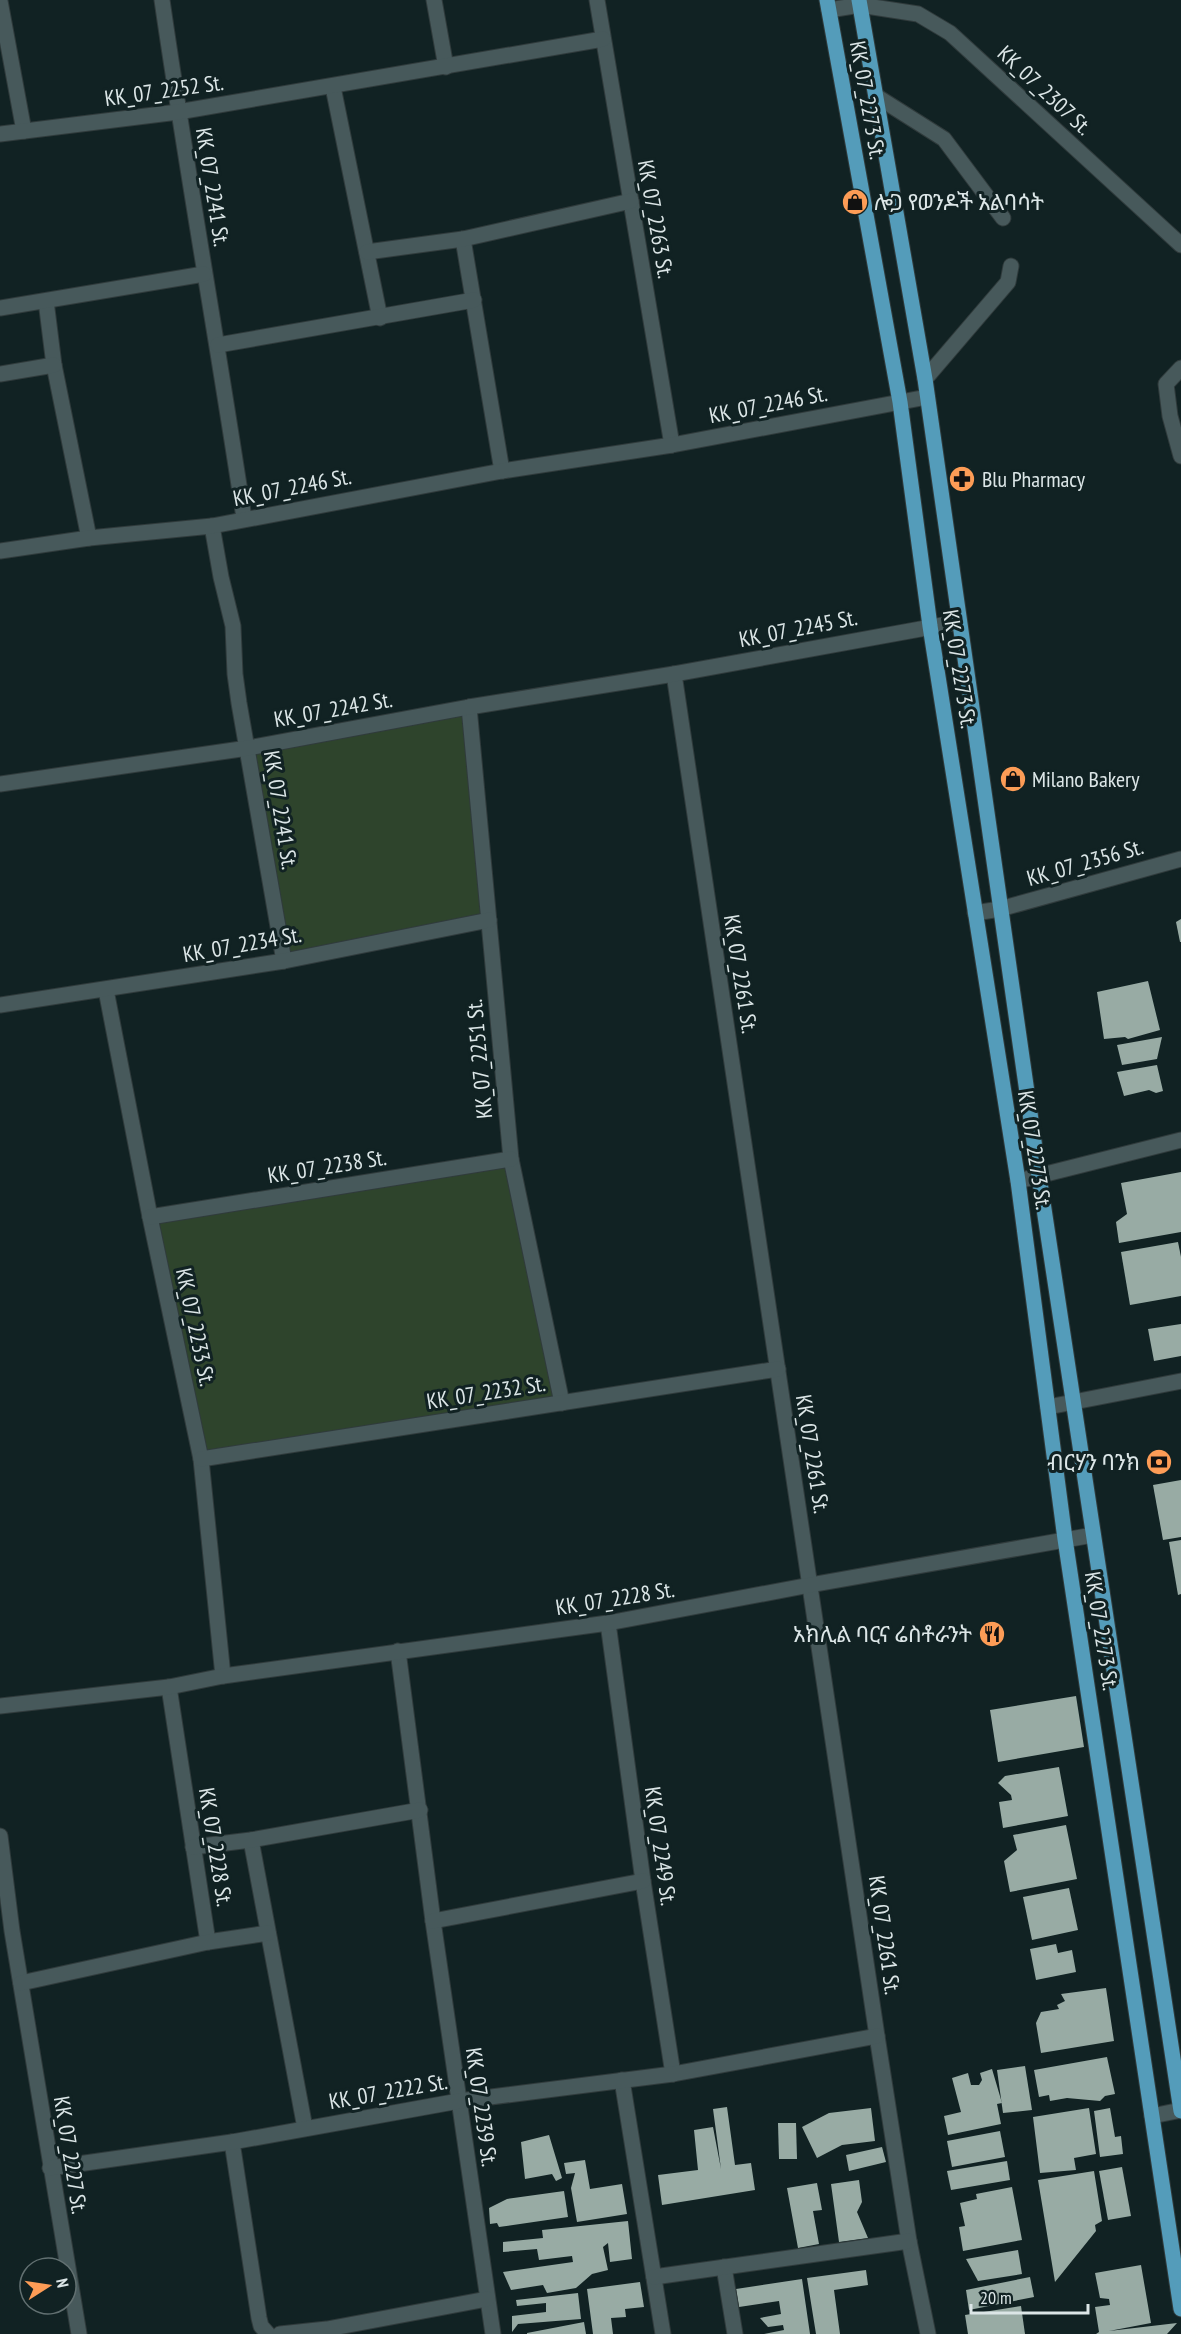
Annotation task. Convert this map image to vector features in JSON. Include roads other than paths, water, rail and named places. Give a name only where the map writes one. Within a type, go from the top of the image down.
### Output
[{"type":"main road","name":"KK_07_2273 St.","points":[[860,3],[925,380],[1072,1401],[1181,2110]]},
{"type":"main road","name":"KK_07_2273 St.","points":[[828,5],[900,402],[930,626],[1018,1181],[1065,1539],[1181,2309]]},
{"type":"street","points":[[0,0],[24,131]]},
{"type":"street","name":"KK_07_2241 St.","points":[[162,0],[244,518]]},
{"type":"street","points":[[434,0],[446,67]]},
{"type":"street","name":"KK_07_2263 St.","points":[[597,0],[672,445]]},
{"type":"street","name":"KK_07_2307 St.","points":[[828,5],[860,3],[918,14],[950,33],[1181,245]]},
{"type":"street","name":"KK_07_2252 St.","points":[[0,134],[178,112],[603,39]]},
{"type":"street","points":[[333,87],[380,318]]},
{"type":"street","points":[[876,96],[944,139],[1003,218]]},
{"type":"street","points":[[367,252],[463,240],[630,201]]},
{"type":"street","points":[[463,240],[502,471]]},
{"type":"street","points":[[925,380],[1008,282],[1011,266]]},
{"type":"street","name":"KK_07_2241 St.","points":[[0,309],[204,274]]},
{"type":"street","points":[[218,345],[474,300]]},
{"type":"street","points":[[46,301],[54,365],[89,538]]},
{"type":"street","points":[[0,374],[54,365]]},
{"type":"street","points":[[1181,368],[1166,384],[1170,416],[1181,456]]},
{"type":"street","name":"KK_07_2246 St.","points":[[0,551],[89,538],[212,526],[244,518],[502,471],[672,445],[927,397]]},
{"type":"street","name":"KK_07_2241 St.","points":[[212,526],[233,626],[235,674],[284,961]]},
{"type":"street","name":"KK_07_2245 St.","points":[[674,674],[959,622]]},
{"type":"street","name":"KK_07_2242 St.","points":[[0,784],[248,748],[469,707],[674,674]]},
{"type":"street","name":"KK_07_2261 St.","points":[[674,674],[877,2036],[909,2241],[928,2334]]},
{"type":"street","name":"KK_07_2251 St.","points":[[469,707],[511,1159],[562,1403]]},
{"type":"street","name":"KK_07_2356 St.","points":[[975,914],[1181,859]]},
{"type":"street","name":"KK_07_2234 St.","points":[[0,1005],[284,961],[489,920]]},
{"type":"street","name":"KK_07_2233 St.","points":[[106,990],[150,1217],[201,1459],[223,1676]]},
{"type":"street","points":[[1018,1181],[1181,1140]]},
{"type":"street","name":"KK_07_2238 St.","points":[[150,1217],[511,1159]]},
{"type":"street","name":"KK_07_2232 St.","points":[[201,1459],[778,1369]]},
{"type":"street","points":[[1048,1407],[1181,1381]]},
{"type":"street","name":"KK_07_2228 St.","points":[[0,1706],[170,1687],[223,1676],[608,1623],[1093,1535]]},
{"type":"street","name":"KK_07_2249 St.","points":[[608,1623],[643,1881],[674,2074]]},
{"type":"street","name":"KK_07_2239 St.","points":[[398,1651],[433,1921],[493,2334]]},
{"type":"street","name":"KK_07_2228 St.","points":[[170,1687],[208,1942]]},
{"type":"street","points":[[194,1847],[251,1840],[420,1810]]},
{"type":"street","name":"KK_07_2227 St.","points":[[0,1836],[6,1932],[21,1983],[79,2334]]},
{"type":"street","name":"KK_07_2222 St.","points":[[251,1840],[305,2128]]},
{"type":"street","points":[[433,1921],[643,1881]]},
{"type":"street","points":[[21,1983],[208,1942],[268,1933]]},
{"type":"street","name":"KK_07_2222 St.","points":[[50,2168],[232,2142],[459,2101],[674,2074],[877,2036]]},
{"type":"street","points":[[622,2080],[663,2334]]},
{"type":"street","points":[[1152,2116],[1181,2110]]},
{"type":"street","points":[[232,2142],[259,2318],[266,2334]]},
{"type":"street","points":[[654,2277],[909,2241]]},
{"type":"street","points":[[724,2267],[735,2334]]},
{"type":"street","points":[[280,2334],[327,2331],[487,2300]]},
{"type":"place","name":"ሎጋ የወንዶች አልባሳት","points":[[855,202]]},
{"type":"place","name":"Blu Pharmacy","points":[[962,479]]},
{"type":"place","name":"Milano Bakery","points":[[1013,779]]},
{"type":"place","name":"ብርሃን ባንክ","points":[[1159,1462]]},
{"type":"place","name":"አክሊል ባርና ሬስቶራንት","points":[[992,1634]]}]
